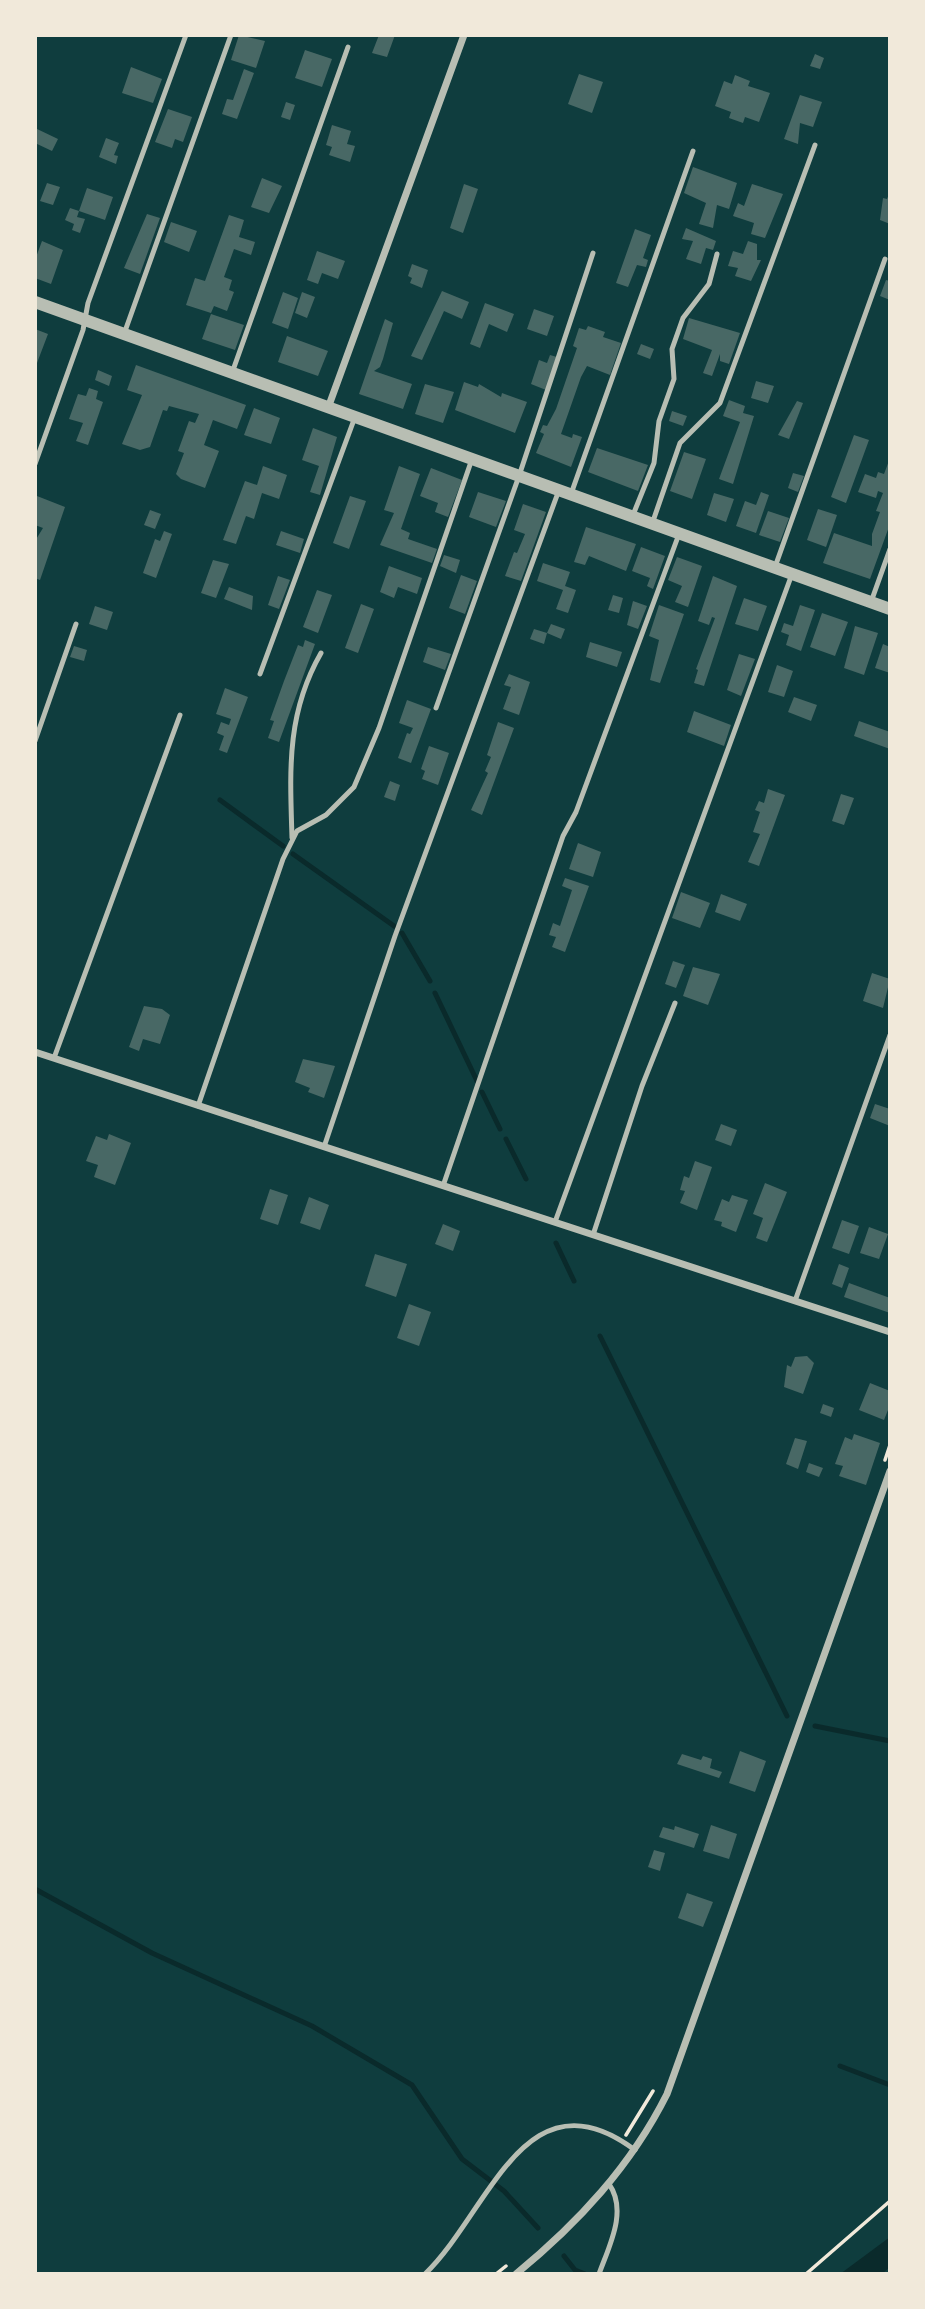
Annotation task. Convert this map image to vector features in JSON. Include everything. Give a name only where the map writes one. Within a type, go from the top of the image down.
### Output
[{"type":"street","points":[[328,408],[464,35]]},
{"type":"street","points":[[35,302],[890,609]]},
{"type":"street","points":[[35,1052],[890,1332]]},
{"type":"street","points":[[516,2274],[547,2249],[609,2184],[635,2150],[667,2094],[890,1471]]},
{"type":"lane","points":[[35,464],[97,278],[186,35]]},
{"type":"lane","points":[[124,334],[231,35]]},
{"type":"lane","points":[[232,373],[348,47]]},
{"type":"lane","points":[[652,524],[680,443],[720,403],[815,145]]},
{"type":"lane","points":[[324,1147],[395,936],[693,151]]},
{"type":"lane","points":[[436,708],[519,476],[593,253]]},
{"type":"lane","points":[[633,517],[654,463],[659,421],[674,379],[673,349],[683,318],[709,284],[717,254]]},
{"type":"lane","points":[[775,567],[885,259]]},
{"type":"lane","points":[[260,674],[355,417]]},
{"type":"lane","points":[[198,1105],[283,859],[297,831],[326,815],[354,787],[379,728],[472,459]]},
{"type":"lane","points":[[443,1186],[563,836],[576,812],[679,533]]},
{"type":"lane","points":[[871,602],[890,549]]},
{"type":"lane","points":[[555,1222],[792,573]]},
{"type":"lane","points":[[35,741],[76,624]]},
{"type":"lane","points":[[292,842],[293,725],[306,679],[321,653]]},
{"type":"lane","points":[[54,1058],[180,715]]},
{"type":"lane","points":[[593,1235],[642,1086],[675,1003]]},
{"type":"lane","points":[[794,1301],[890,1035]]},
{"type":"lane","points":[[425,2274],[512,2156],[541,2132],[569,2123],[603,2130],[635,2150]]},
{"type":"lane","points":[[599,2274],[612,2237],[619,2204],[609,2184]]},
{"type":"path","points":[[880,1471],[890,1445]]},
{"type":"path","points":[[623,2141],[659,2081]]},
{"type":"path","points":[[806,2274],[890,2201]]},
{"type":"water","points":[[890,2237],[890,2267],[882,2274],[840,2274]]},
{"type":"building","points":[[239,35],[265,41],[256,68],[231,60]]},
{"type":"building","points":[[379,35],[395,35],[387,57],[372,53]]},
{"type":"building","points":[[305,50],[332,59],[322,87],[295,78]]},
{"type":"building","points":[[815,54],[824,58],[820,69],[810,66]]},
{"type":"building","points":[[131,67],[162,79],[153,103],[122,93]]},
{"type":"building","points":[[244,69],[254,73],[237,119],[222,114],[227,99],[233,100]]},
{"type":"building","points":[[579,74],[603,82],[592,113],[568,104]]},
{"type":"building","points":[[735,75],[750,81],[748,86],[770,93],[759,122],[745,117],[743,123],[729,118],[731,112],[715,106],[724,81],[732,84]]},
{"type":"building","points":[[800,95],[822,102],[813,127],[800,123],[798,144],[784,139]]},
{"type":"building","points":[[286,102],[295,105],[290,120],[281,117]]},
{"type":"building","points":[[168,109],[192,117],[183,142],[175,139],[172,148],[155,142]]},
{"type":"building","points":[[332,125],[351,131],[347,144],[355,146],[350,162],[329,155],[332,147],[326,145]]},
{"type":"building","points":[[35,128],[58,139],[52,151],[35,143]]},
{"type":"building","points":[[106,138],[119,143],[114,155],[118,156],[116,164],[99,157]]},
{"type":"building","points":[[693,167],[737,183],[729,209],[717,205],[713,228],[699,224],[706,203],[684,193]]},
{"type":"building","points":[[262,178],[282,186],[269,213],[251,207]]},
{"type":"building","points":[[47,183],[60,187],[53,205],[40,201]]},
{"type":"building","points":[[464,184],[478,189],[463,233],[450,228]]},
{"type":"building","points":[[752,184],[783,194],[765,238],[751,234],[754,223],[733,216],[738,203],[744,206]]},
{"type":"building","points":[[87,188],[113,197],[105,220],[79,211]]},
{"type":"building","points":[[890,192],[890,224],[880,220],[883,198],[887,199]]},
{"type":"building","points":[[70,208],[79,211],[77,217],[85,219],[80,233],[72,230],[74,224],[65,220]]},
{"type":"building","points":[[147,214],[160,218],[140,274],[124,268]]},
{"type":"building","points":[[229,215],[244,220],[239,237],[255,242],[251,255],[234,249],[224,277],[232,280],[229,290],[234,292],[227,311],[214,306],[211,313],[186,305],[195,278],[205,281]]},
{"type":"building","points":[[171,222],[197,231],[189,252],[164,242]]},
{"type":"building","points":[[686,228],[716,241],[713,250],[706,248],[701,264],[686,259],[693,241],[682,239]]},
{"type":"building","points":[[635,229],[651,235],[643,258],[648,260],[646,267],[637,265],[628,287],[616,283]]},
{"type":"building","points":[[42,241],[63,250],[51,284],[35,278],[35,260]]},
{"type":"building","points":[[748,241],[757,244],[757,260],[761,260],[751,281],[735,276],[738,268],[728,266],[733,251],[743,254]]},
{"type":"building","points":[[317,251],[345,261],[338,279],[322,273],[318,284],[307,280]]},
{"type":"building","points":[[412,264],[428,270],[422,288],[410,283],[412,278],[408,276]]},
{"type":"building","points":[[886,280],[890,281],[890,300],[880,296]]},
{"type":"building","points":[[442,291],[469,302],[462,319],[444,311],[422,360],[411,356]]},
{"type":"building","points":[[283,292],[298,298],[288,329],[272,323]]},
{"type":"building","points":[[302,292],[315,297],[307,318],[295,313]]},
{"type":"building","points":[[485,303],[514,314],[507,332],[489,324],[480,348],[470,344]]},
{"type":"building","points":[[534,309],[554,316],[547,336],[527,329]]},
{"type":"building","points":[[211,314],[244,325],[235,350],[202,339]]},
{"type":"building","points":[[689,318],[740,333],[729,364],[720,361],[720,354],[712,376],[703,373],[712,350],[683,339]]},
{"type":"building","points":[[385,319],[393,323],[380,367],[374,371],[412,384],[403,409],[359,394]]},
{"type":"building","points":[[588,326],[605,332],[603,337],[621,343],[610,375],[587,366],[581,377],[561,434],[572,438],[573,434],[582,437],[571,467],[536,453],[544,434],[540,432],[543,425],[547,426],[556,409],[577,348],[573,346],[579,328],[586,330]]},
{"type":"building","points":[[35,329],[48,334],[37,363],[35,362]]},
{"type":"building","points":[[287,336],[328,351],[318,376],[278,362]]},
{"type":"building","points":[[641,344],[654,349],[650,359],[637,354]]},
{"type":"building","points":[[550,355],[557,357],[546,390],[531,384],[539,360],[547,363]]},
{"type":"building","points":[[136,365],[246,405],[237,429],[213,420],[204,445],[219,451],[205,488],[181,479],[176,474],[184,453],[178,451],[189,421],[195,423],[199,414],[169,406],[167,411],[163,410],[150,447],[140,450],[122,444],[142,395],[127,390]]},
{"type":"building","points":[[98,370],[112,376],[109,386],[95,380]]},
{"type":"building","points":[[756,381],[774,386],[768,403],[751,398]]},
{"type":"building","points":[[464,382],[478,387],[479,384],[501,397],[502,393],[527,402],[515,433],[455,410]]},
{"type":"building","points":[[425,384],[454,392],[443,423],[415,414]]},
{"type":"building","points":[[89,388],[98,391],[96,399],[103,402],[88,445],[76,441],[83,423],[69,419],[78,394],[86,396]]},
{"type":"building","points":[[729,400],[745,406],[743,413],[754,416],[733,484],[719,479],[740,422],[723,416]]},
{"type":"building","points":[[797,401],[803,403],[789,439],[778,435]]},
{"type":"building","points":[[254,408],[280,418],[271,444],[244,435]]},
{"type":"building","points":[[672,411],[687,416],[683,426],[669,421]]},
{"type":"building","points":[[313,428],[337,437],[320,495],[310,492],[319,466],[302,460]]},
{"type":"building","points":[[854,435],[869,440],[846,503],[831,497]]},
{"type":"building","points":[[597,448],[648,465],[638,491],[588,472]]},
{"type":"building","points":[[684,452],[706,459],[692,499],[670,491]]},
{"type":"building","points":[[890,458],[890,524],[870,579],[823,563],[834,533],[872,546],[872,534],[880,512],[876,511],[883,493],[878,491],[876,498],[858,492],[865,474],[876,478],[878,472],[884,474]]},
{"type":"building","points":[[263,466],[287,475],[279,499],[262,493],[254,519],[246,516],[236,544],[223,540],[245,481],[257,485]]},
{"type":"building","points":[[399,466],[420,474],[401,529],[410,533],[408,539],[437,549],[432,563],[380,545],[394,513],[384,510]]},
{"type":"building","points":[[431,468],[462,480],[448,517],[435,512],[438,503],[420,496]]},
{"type":"building","points":[[793,473],[804,476],[798,492],[788,488]]},
{"type":"building","points":[[478,492],[506,501],[496,527],[469,517]]},
{"type":"building","points":[[761,492],[769,495],[756,533],[736,526],[745,501],[756,505]]},
{"type":"building","points":[[714,493],[734,499],[726,522],[707,515]]},
{"type":"building","points":[[37,496],[65,507],[40,580],[35,578],[35,541],[43,528],[35,525]]},
{"type":"building","points":[[350,496],[366,501],[349,549],[333,543]]},
{"type":"building","points":[[523,504],[546,512],[521,581],[505,576],[514,552],[517,553],[525,534],[514,530]]},
{"type":"building","points":[[818,509],[837,515],[826,547],[807,540]]},
{"type":"building","points":[[150,510],[161,514],[155,529],[144,525]]},
{"type":"building","points":[[768,511],[789,518],[780,542],[759,535]]},
{"type":"building","points":[[586,527],[636,544],[626,571],[589,556],[585,565],[574,562]]},
{"type":"building","points":[[164,531],[172,534],[156,578],[143,573],[155,539],[160,541]]},
{"type":"building","points":[[281,531],[304,539],[300,553],[276,545]]},
{"type":"building","points":[[641,547],[665,556],[653,589],[647,586],[650,578],[632,571]]},
{"type":"building","points":[[444,555],[460,560],[456,573],[440,566]]},
{"type":"building","points":[[677,557],[702,566],[688,607],[675,602],[682,586],[668,580]]},
{"type":"building","points":[[213,560],[229,564],[216,598],[201,593]]},
{"type":"building","points":[[543,563],[570,572],[565,586],[576,590],[568,613],[556,609],[563,590],[537,581]]},
{"type":"building","points":[[389,566],[422,578],[417,594],[398,587],[394,598],[380,592]]},
{"type":"building","points":[[461,575],[477,581],[465,614],[449,608]]},
{"type":"building","points":[[278,576],[290,580],[279,609],[268,605]]},
{"type":"building","points":[[713,576],[737,586],[704,686],[694,683],[698,670],[696,669],[715,618],[712,617],[709,625],[698,621]]},
{"type":"building","points":[[229,587],[253,596],[252,610],[224,599]]},
{"type":"building","points":[[317,590],[332,595],[318,633],[303,627]]},
{"type":"building","points":[[613,595],[623,598],[619,613],[608,610]]},
{"type":"building","points":[[744,598],[767,606],[758,631],[735,624]]},
{"type":"building","points":[[633,601],[647,606],[638,629],[627,625]]},
{"type":"building","points":[[361,604],[374,609],[358,653],[345,648]]},
{"type":"building","points":[[659,605],[684,614],[660,683],[650,680],[659,640],[649,636]]},
{"type":"building","points":[[800,605],[815,610],[801,651],[786,645],[789,635],[781,632],[784,623],[793,626]]},
{"type":"building","points":[[95,606],[113,612],[107,630],[89,624]]},
{"type":"building","points":[[822,613],[848,622],[835,656],[810,647]]},
{"type":"building","points":[[551,624],[565,629],[561,639],[547,633]]},
{"type":"building","points":[[855,626],[878,633],[864,675],[844,668]]},
{"type":"building","points":[[534,629],[547,633],[544,644],[530,639]]},
{"type":"building","points":[[305,640],[315,644],[279,742],[268,738],[274,721],[270,720],[298,645],[303,647]]},
{"type":"building","points":[[590,642],[622,652],[617,667],[586,657]]},
{"type":"building","points":[[883,644],[890,647],[890,673],[875,668]]},
{"type":"building","points":[[74,646],[87,650],[84,661],[70,657]]},
{"type":"building","points":[[428,647],[451,654],[445,670],[423,662]]},
{"type":"building","points":[[739,654],[755,659],[741,696],[727,690]]},
{"type":"building","points":[[777,665],[793,671],[784,697],[768,692]]},
{"type":"building","points":[[509,674],[530,682],[519,715],[503,709],[511,687],[504,685]]},
{"type":"building","points":[[225,688],[248,697],[227,753],[219,750],[224,736],[217,733],[221,722],[229,725],[231,719],[216,714]]},
{"type":"building","points":[[794,697],[817,705],[811,721],[788,712]]},
{"type":"building","points":[[407,700],[431,709],[411,763],[398,758],[407,733],[410,734],[413,728],[399,723]]},
{"type":"building","points":[[694,711],[731,725],[724,746],[687,732]]},
{"type":"building","points":[[859,721],[890,732],[890,749],[854,736]]},
{"type":"building","points":[[498,722],[514,728],[482,815],[471,810],[488,773],[485,771],[491,757],[487,755]]},
{"type":"building","points":[[429,746],[449,753],[438,785],[422,779],[425,771],[421,769]]},
{"type":"building","points":[[390,781],[400,785],[395,801],[384,797]]},
{"type":"building","points":[[768,789],[785,795],[759,866],[748,862],[760,834],[753,832],[760,812],[755,810],[759,801],[764,803]]},
{"type":"building","points":[[841,794],[854,798],[844,825],[832,821]]},
{"type":"building","points":[[578,843],[601,852],[593,877],[569,869]]},
{"type":"building","points":[[565,878],[589,886],[565,952],[552,947],[556,937],[549,935],[553,923],[560,926],[572,890],[562,886]]},
{"type":"building","points":[[681,892],[710,903],[700,928],[672,918]]},
{"type":"building","points":[[721,894],[747,904],[740,921],[715,912]]},
{"type":"building","points":[[673,961],[685,965],[676,988],[665,984]]},
{"type":"building","points":[[693,967],[720,974],[708,1005],[683,996]]},
{"type":"building","points":[[872,973],[890,979],[883,1008],[863,1001]]},
{"type":"building","points":[[144,1006],[162,1009],[170,1015],[160,1044],[143,1039],[139,1051],[129,1047]]},
{"type":"building","points":[[303,1059],[335,1066],[324,1098],[308,1092],[310,1088],[295,1082]]},
{"type":"building","points":[[875,1104],[890,1109],[890,1126],[870,1118]]},
{"type":"building","points":[[721,1124],[737,1130],[731,1146],[715,1140]]},
{"type":"building","points":[[109,1134],[131,1143],[115,1185],[94,1177],[98,1165],[86,1161],[96,1136],[107,1140]]},
{"type":"building","points":[[695,1161],[712,1167],[697,1210],[680,1203],[685,1191],[680,1190],[684,1176],[689,1178]]},
{"type":"building","points":[[765,1183],[787,1192],[767,1242],[756,1238],[763,1218],[753,1214]]},
{"type":"building","points":[[270,1189],[288,1195],[278,1225],[260,1219]]},
{"type":"building","points":[[732,1195],[748,1200],[736,1232],[714,1220],[722,1199],[729,1202]]},
{"type":"building","points":[[309,1197],[329,1205],[320,1230],[300,1223]]},
{"type":"building","points":[[842,1220],[859,1226],[849,1254],[832,1248]]},
{"type":"building","points":[[443,1224],[460,1231],[453,1251],[435,1244]]},
{"type":"building","points":[[869,1227],[888,1234],[879,1259],[860,1253]]},
{"type":"building","points":[[375,1254],[407,1264],[396,1297],[365,1286]]},
{"type":"building","points":[[839,1264],[849,1268],[842,1288],[832,1284]]},
{"type":"building","points":[[849,1283],[890,1298],[890,1313],[844,1297]]},
{"type":"building","points":[[409,1304],[431,1312],[419,1346],[397,1338]]},
{"type":"building","points":[[807,1356],[814,1363],[803,1394],[784,1387],[787,1365],[791,1367],[795,1357]]},
{"type":"building","points":[[870,1383],[890,1391],[890,1405],[884,1420],[859,1410]]},
{"type":"building","points":[[823,1404],[834,1408],[831,1417],[820,1413]]},
{"type":"building","points":[[854,1434],[880,1443],[866,1485],[839,1476],[843,1466],[835,1464],[845,1437],[852,1440]]},
{"type":"building","points":[[795,1438],[807,1441],[798,1469],[786,1464]]},
{"type":"building","points":[[809,1463],[823,1468],[819,1477],[806,1472]]},
{"type":"building","points":[[740,1751],[766,1761],[755,1792],[729,1783]]},
{"type":"building","points":[[682,1754],[701,1760],[703,1756],[712,1759],[710,1768],[722,1772],[719,1778],[677,1764]]},
{"type":"building","points":[[711,1825],[737,1834],[729,1859],[703,1851]]},
{"type":"building","points":[[675,1826],[699,1834],[694,1848],[659,1837],[663,1827],[674,1830]]},
{"type":"building","points":[[654,1850],[665,1853],[660,1871],[648,1867]]},
{"type":"building","points":[[687,1893],[713,1902],[703,1927],[678,1918]]},
{"type":"waterway","points":[[220,800],[283,846]]},
{"type":"waterway","points":[[293,854],[394,926]]},
{"type":"waterway","points":[[402,933],[430,981]]},
{"type":"waterway","points":[[435,993],[477,1081]]},
{"type":"waterway","points":[[482,1092],[500,1129]]},
{"type":"waterway","points":[[506,1139],[526,1179]]},
{"type":"waterway","points":[[556,1243],[574,1281]]},
{"type":"waterway","points":[[600,1336],[787,1716]]},
{"type":"waterway","points":[[815,1726],[890,1741]]},
{"type":"waterway","points":[[35,1889],[152,1953],[312,2026],[412,2085],[462,2159],[504,2191],[538,2228]]},
{"type":"waterway","points":[[840,2066],[890,2085]]},
{"type":"waterway","points":[[564,2256],[575,2270],[585,2274]]}]
